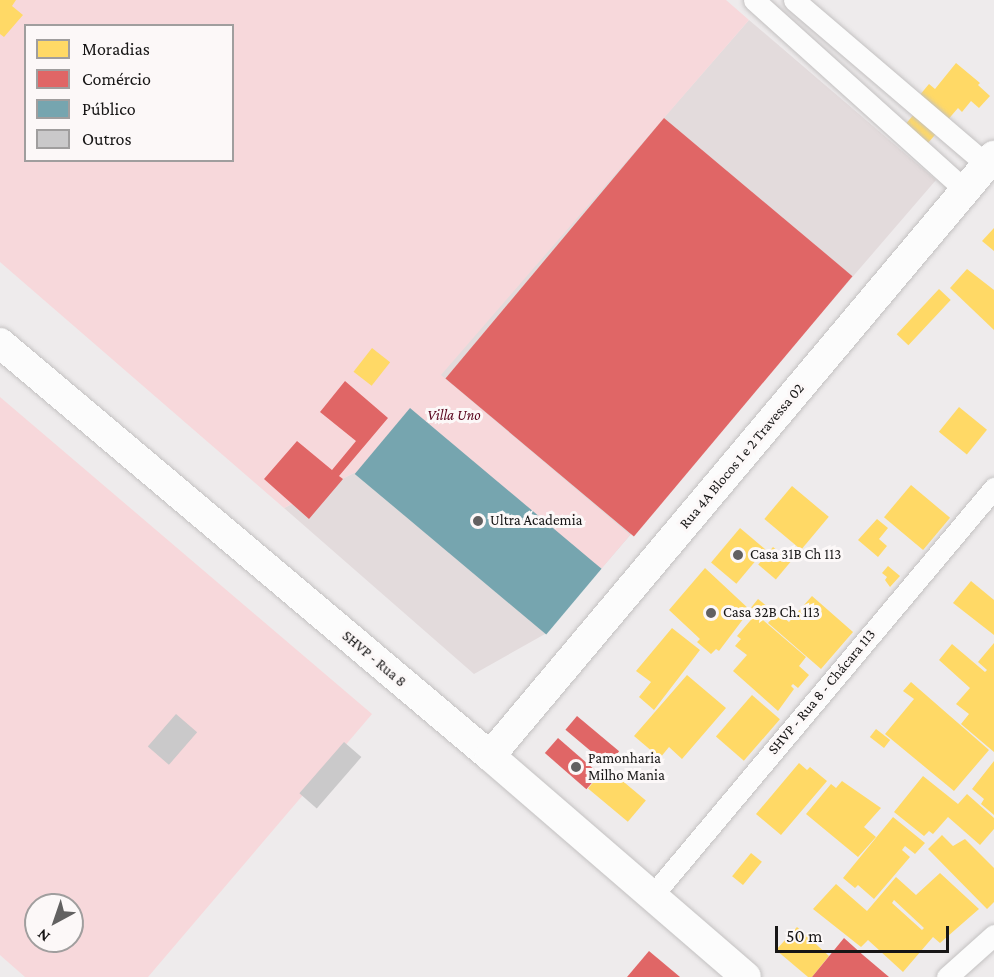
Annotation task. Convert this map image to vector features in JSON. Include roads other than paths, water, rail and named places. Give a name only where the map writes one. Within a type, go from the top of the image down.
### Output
[{"type":"street","points":[[754,0],[966,190]]},
{"type":"street","points":[[794,0],[990,161]]},
{"type":"street","points":[[821,60],[840,39]]},
{"type":"street","name":"Rua 4A Blocos 1 e 2 Travessa 02","points":[[490,756],[990,161]]},
{"type":"street","name":"SHVP - Rua 8","points":[[0,343],[490,756],[746,977]]},
{"type":"street","name":"SHVP - Rua 8 - Chácara 113","points":[[651,897],[994,488]]},
{"type":"street","points":[[947,977],[994,935]]},
{"type":"place","name":"Ultra Academia","points":[[478,521]]},
{"type":"place","name":"Casa 31B Ch 113","points":[[738,555]]},
{"type":"place","name":"Casa 32B Ch. 113","points":[[711,613]]},
{"type":"place","name":"Pamonharia Milho Mania","points":[[576,767]]},
{"type":"park label","name":"Villa Uno","points":[[454,416]]}]
